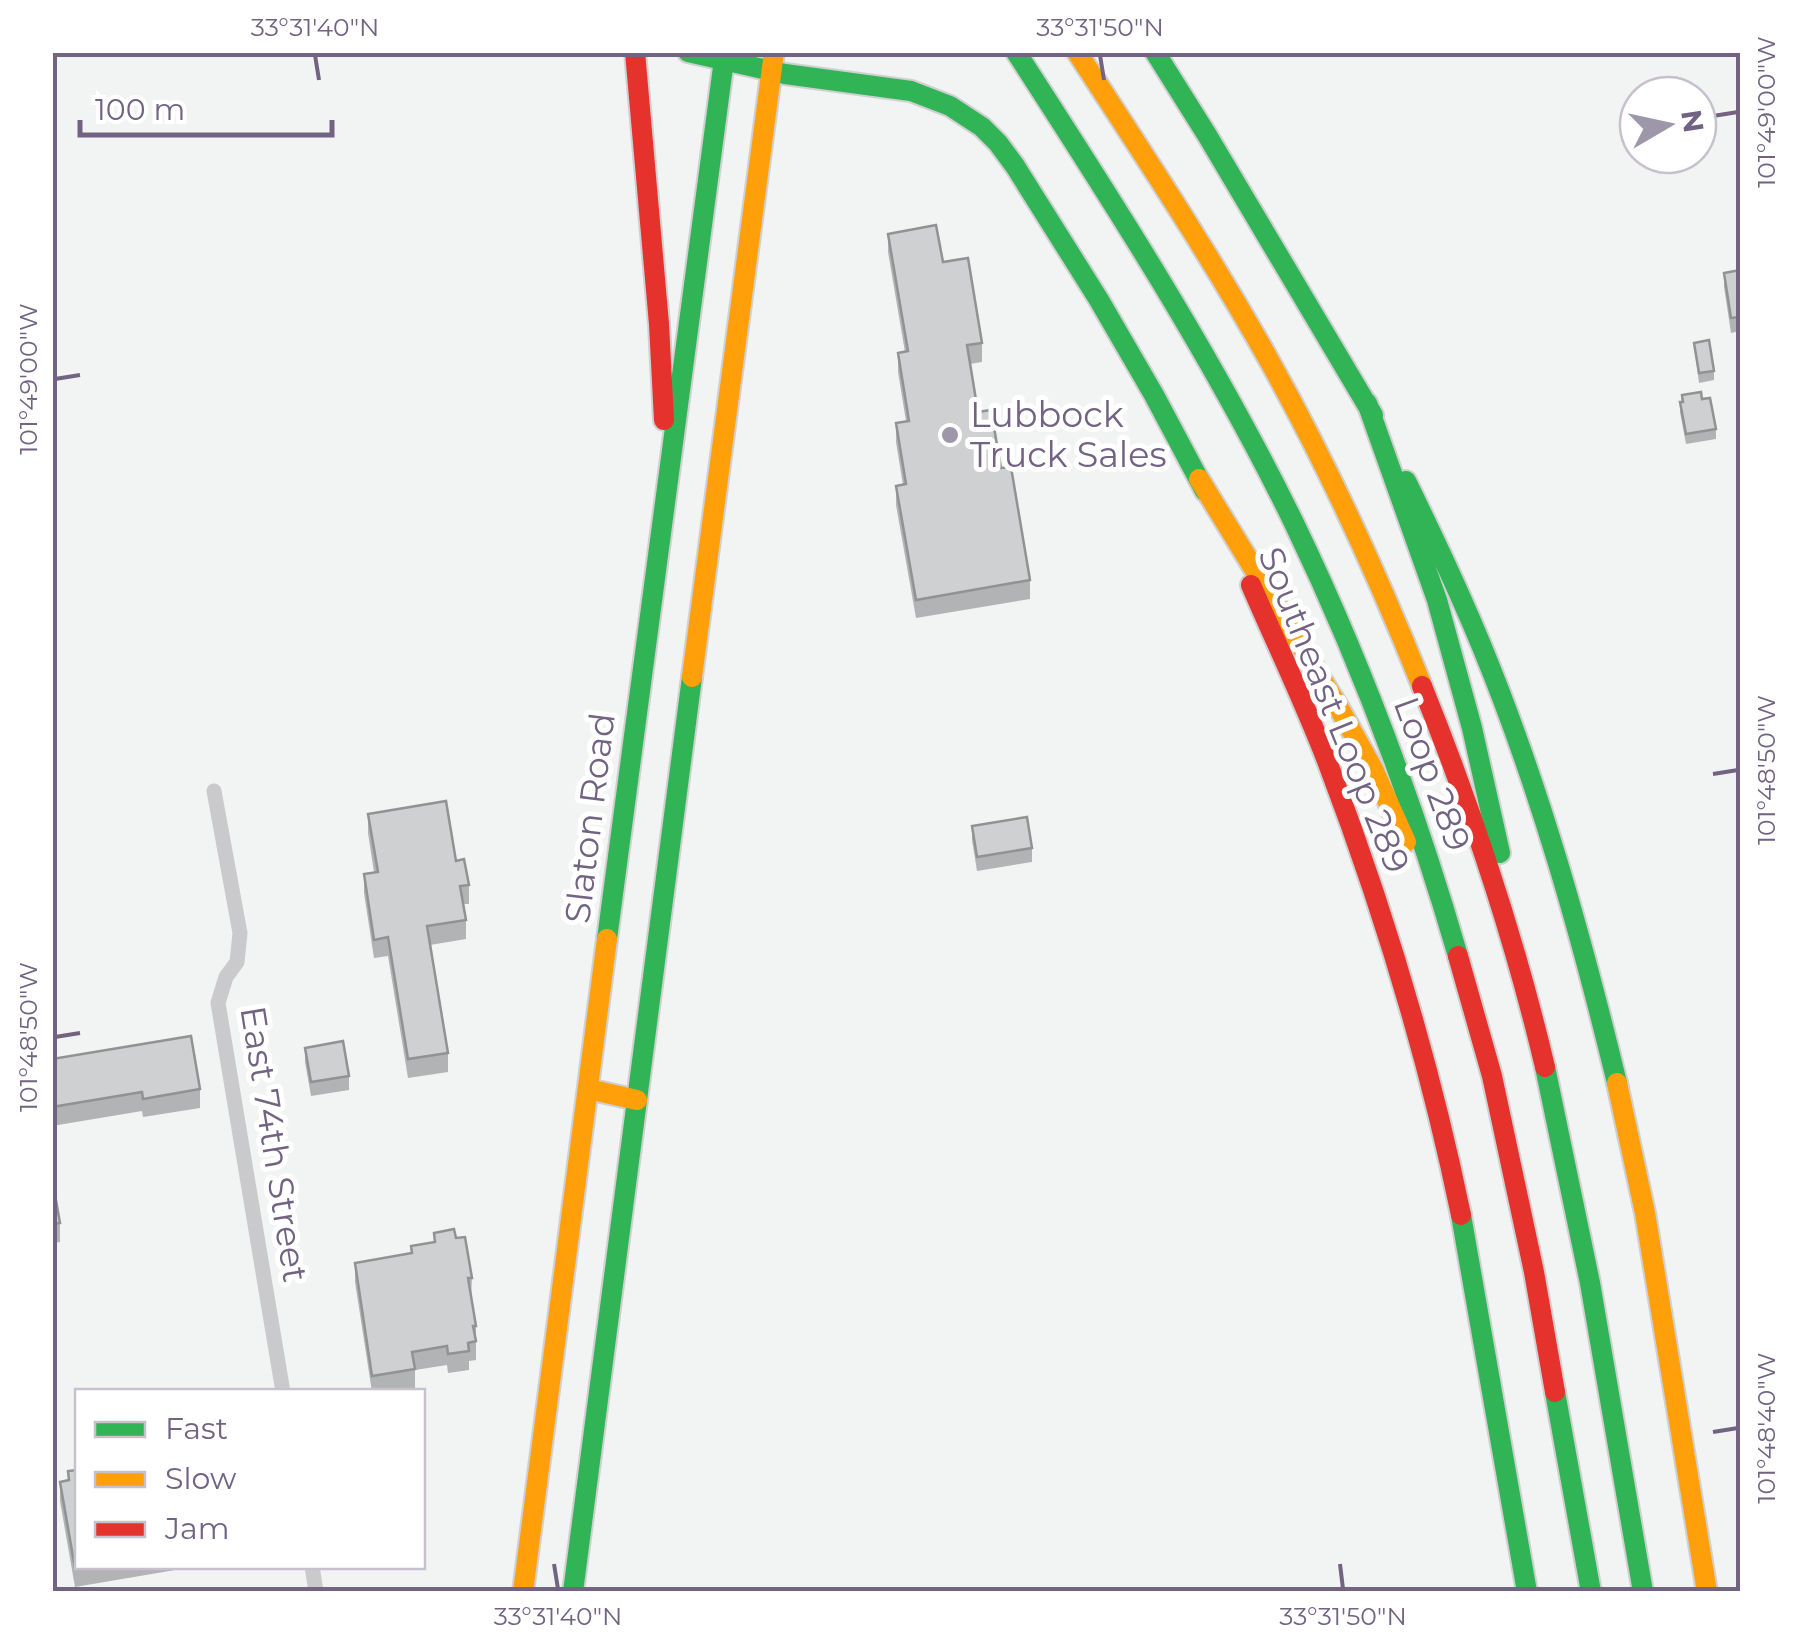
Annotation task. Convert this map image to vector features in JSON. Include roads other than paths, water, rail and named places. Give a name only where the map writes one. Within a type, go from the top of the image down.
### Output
[{"type":"main road","points":[[634,52],[662,376],[663,529]]},
{"type":"main road","name":"Southeast Loop 289","points":[[688,52],[773,62],[785,74],[913,93],[971,118],[996,142],[1085,276],[1199,478],[1244,568],[1326,758],[1397,964],[1448,1154],[1464,1230],[1527,1592]]},
{"type":"main road","name":"Loop 289","points":[[1016,52],[1134,233],[1218,378],[1294,523],[1364,681],[1440,890],[1492,1076],[1534,1272],[1591,1592]]},
{"type":"main road","name":"Loop 289","points":[[1078,52],[1268,360],[1358,533],[1396,617],[1452,762],[1532,1011],[1568,1164],[1642,1592]]},
{"type":"main road","points":[[1155,52],[1367,404],[1471,622],[1536,793],[1586,951],[1640,1186],[1707,1592]]},
{"type":"main road","name":"Slaton Road","points":[[523,1592],[725,56]]},
{"type":"main road","points":[[573,1592],[773,62]]},
{"type":"main road","points":[[1367,404],[1438,600],[1472,728],[1532,1011]]},
{"type":"main road","points":[[1199,478],[1338,708],[1403,833],[1464,1023],[1534,1272]]},
{"type":"main road","points":[[588,1089],[637,1100]]},
{"type":"street","name":"East 74th Street","points":[[214,791],[240,933],[237,962],[226,977],[218,1003],[282,1389]]},
{"type":"place","name":"Lubbock Truck Sales","points":[[950,435]]}]
